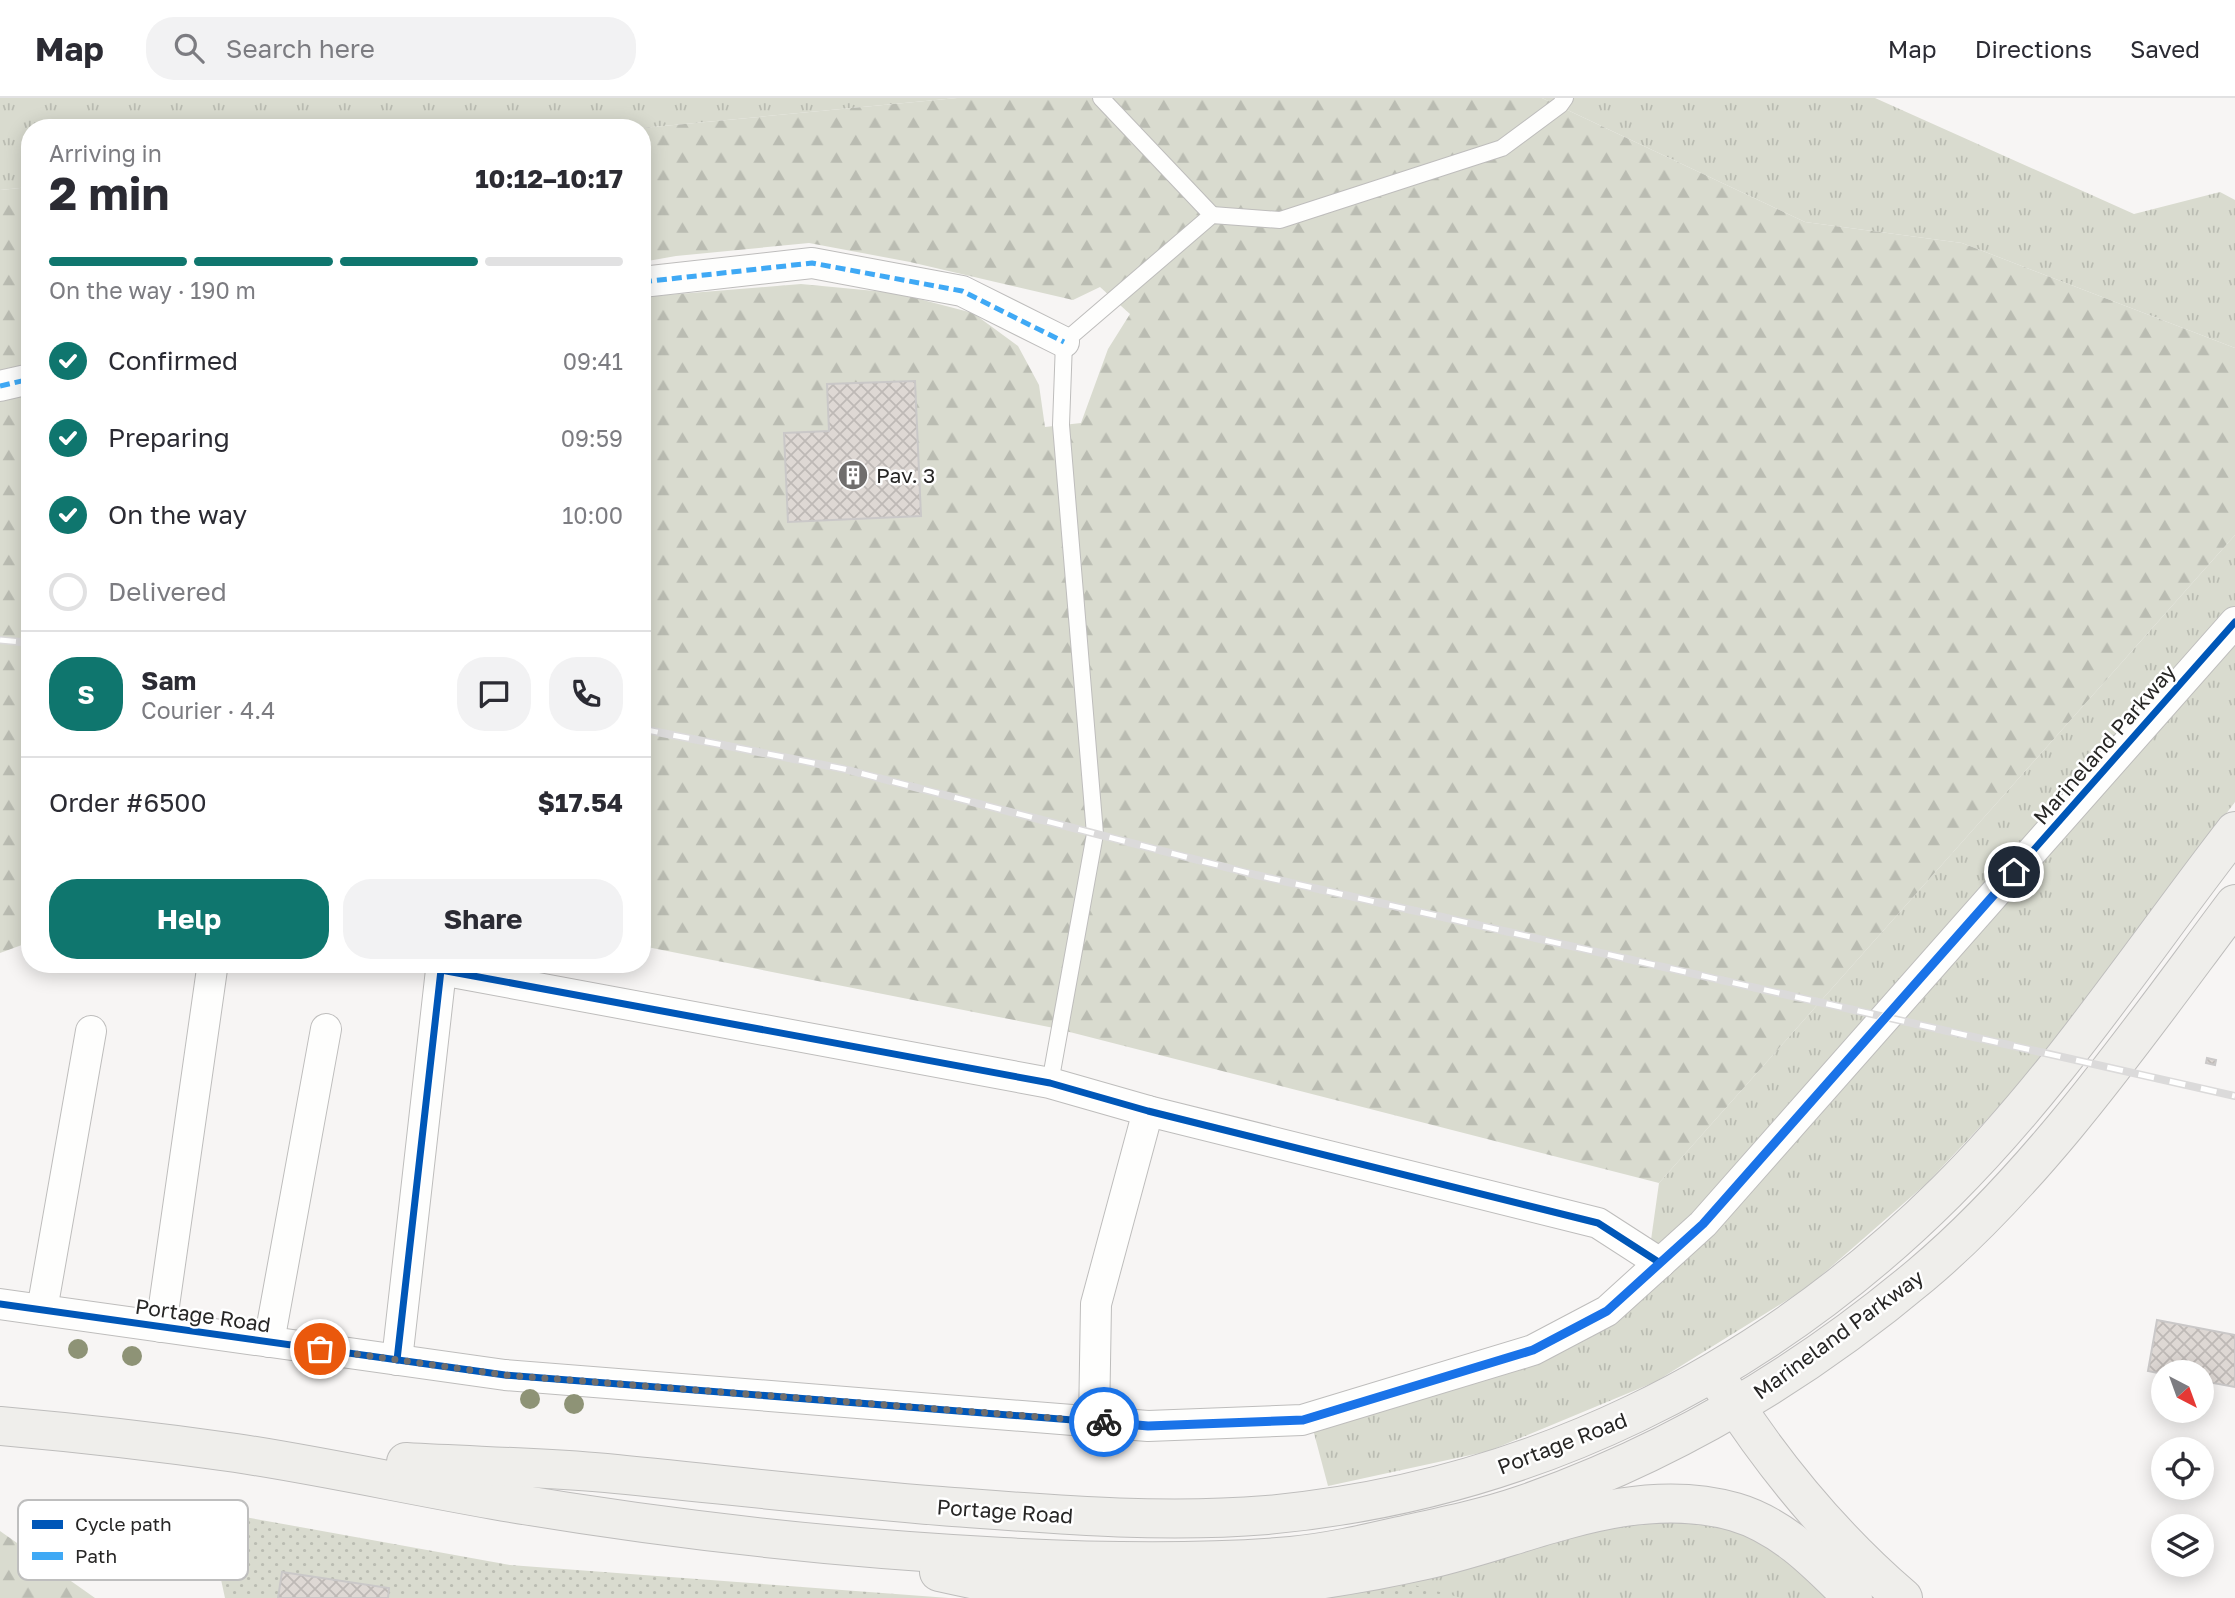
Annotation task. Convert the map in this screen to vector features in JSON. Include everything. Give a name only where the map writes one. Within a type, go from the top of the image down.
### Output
[{"type":"main road","name":"Marineland Parkway","points":[[1714,1373],[1797,1320],[1897,1239],[1949,1190],[2057,1068],[2235,831]]},
{"type":"main road","name":"Marineland Parkway","points":[[1736,1407],[1810,1359],[1874,1312],[1925,1271],[1979,1220],[2074,1112],[2235,904]]},
{"type":"main road","points":[[1714,1373],[1770,1457],[1820,1517],[1903,1598]]},
{"type":"main road","name":"Portage Road","points":[[0,1426],[233,1453],[521,1504],[811,1543],[996,1585],[1059,1593],[1168,1559],[1258,1515],[1370,1500],[1504,1467],[1565,1445],[1645,1410],[1714,1373]]},
{"type":"main road","name":"Portage Road","points":[[233,1453],[602,1473],[893,1502],[1097,1517],[1168,1559],[1191,1562],[1293,1556],[1378,1541],[1517,1507],[1585,1481],[1670,1443],[1736,1407]]},
{"type":"main road","points":[[1168,1559],[1246,1591],[1381,1570],[1481,1546],[1589,1514],[1632,1504],[1657,1503],[1735,1512],[1764,1523],[1786,1537],[1853,1598]]},
{"type":"street","points":[[651,281],[812,263],[962,290],[1065,342]]},
{"type":"street","points":[[0,386],[21,381]]},
{"type":"street","name":"Marineland Parkway","points":[[569,1380],[1148,1426],[1303,1420],[1533,1350],[1607,1311],[1703,1224],[2235,622]]},
{"type":"street","points":[[161,1327],[211,973]]},
{"type":"street","points":[[397,1360],[440,973]]},
{"type":"street","points":[[456,973],[1050,1083],[1148,1111],[1598,1223],[1660,1263]]},
{"type":"street","points":[[270,1342],[326,1029]]},
{"type":"street","points":[[42,1310],[90,1031]]},
{"type":"street","points":[[1094,1422],[1096,1304],[1148,1111]]},
{"type":"street","name":"Portage Road","points":[[0,1304],[505,1375],[569,1380]]},
{"type":"lane","points":[[1101,98],[1212,215],[1280,220],[1502,148],[1560,105],[1565,98]]},
{"type":"lane","points":[[1050,1083],[1095,834],[1061,425],[1065,342],[1212,215]]},
{"type":"green space","points":[[0,98],[957,98],[651,127],[651,119],[21,119],[21,188],[0,190]]},
{"type":"green space","points":[[957,98],[1542,98],[1805,222],[1962,243],[2235,348],[2235,535],[1659,1183],[1054,1028],[651,948],[651,296],[801,284],[896,293],[973,313],[1018,346],[1039,385],[1045,427],[1081,423],[1108,349],[1130,314],[1100,287],[1073,300],[910,262],[809,243],[651,260],[651,127]],"holes":[[[915,381],[921,516],[788,522],[829,431],[827,385]]]},
{"type":"green space","points":[[1542,98],[1875,98],[2134,214],[2220,192],[2235,200],[2235,348],[1962,243],[1805,222]]},
{"type":"green space","points":[[21,188],[21,365],[0,371],[0,190]]},
{"type":"green space","points":[[21,395],[21,945],[0,953],[0,401]]},
{"type":"green space","points":[[2235,535],[2235,802],[2028,1076],[1927,1183],[1808,1287],[1655,1382],[1489,1451],[1328,1486],[1311,1422],[1643,1297],[1659,1183]]},
{"type":"green space","points":[[248,1518],[510,1565],[949,1598],[225,1598],[221,1580],[248,1580]]},
{"type":"green space","points":[[1701,1518],[1768,1544],[1836,1598],[1297,1598],[1594,1528]]},
{"type":"green space","points":[[0,1531],[18,1544],[18,1580],[69,1580],[95,1598],[0,1598]]},
{"type":"green space","points":[[1399,1581],[1462,1598],[1297,1598]]},
{"type":"building","name":"Pav. 3","points":[[915,381],[921,516],[788,522],[784,433],[829,431],[827,384]]},
{"type":"building","points":[[2207,1058],[2216,1060],[2215,1065],[2206,1063]]},
{"type":"building","points":[[2157,1320],[2235,1335],[2235,1387],[2214,1383],[2214,1360],[2151,1360],[2151,1372],[2148,1371]]},
{"type":"building","points":[[282,1572],[389,1588],[388,1598],[278,1598]]},
{"type":"railway","points":[[0,640],[21,642]]},
{"type":"railway","points":[[651,731],[844,769],[1256,875],[2235,1096]]},
{"type":"marked path","points":[[651,281],[812,263],[962,291],[1064,342]]},
{"type":"marked path","points":[[0,386],[21,381]]},
{"type":"cycle path","points":[[0,1304],[505,1375],[1148,1426],[1302,1420],[1533,1350],[1607,1311],[1703,1224],[2235,622]]},
{"type":"cycle path","points":[[397,1360],[441,973]]},
{"type":"cycle path","points":[[457,973],[1050,1083],[1148,1111],[1598,1223],[1660,1263]]},
{"type":"way so far","points":[[320,1349],[505,1375],[1104,1422]]},
{"type":"place","name":"Pav. 3","points":[[853,475]]},
{"type":"route","points":[[1104,1422],[1148,1426],[1303,1420],[1533,1350],[1607,1311],[1703,1224],[2014,872]]}]
